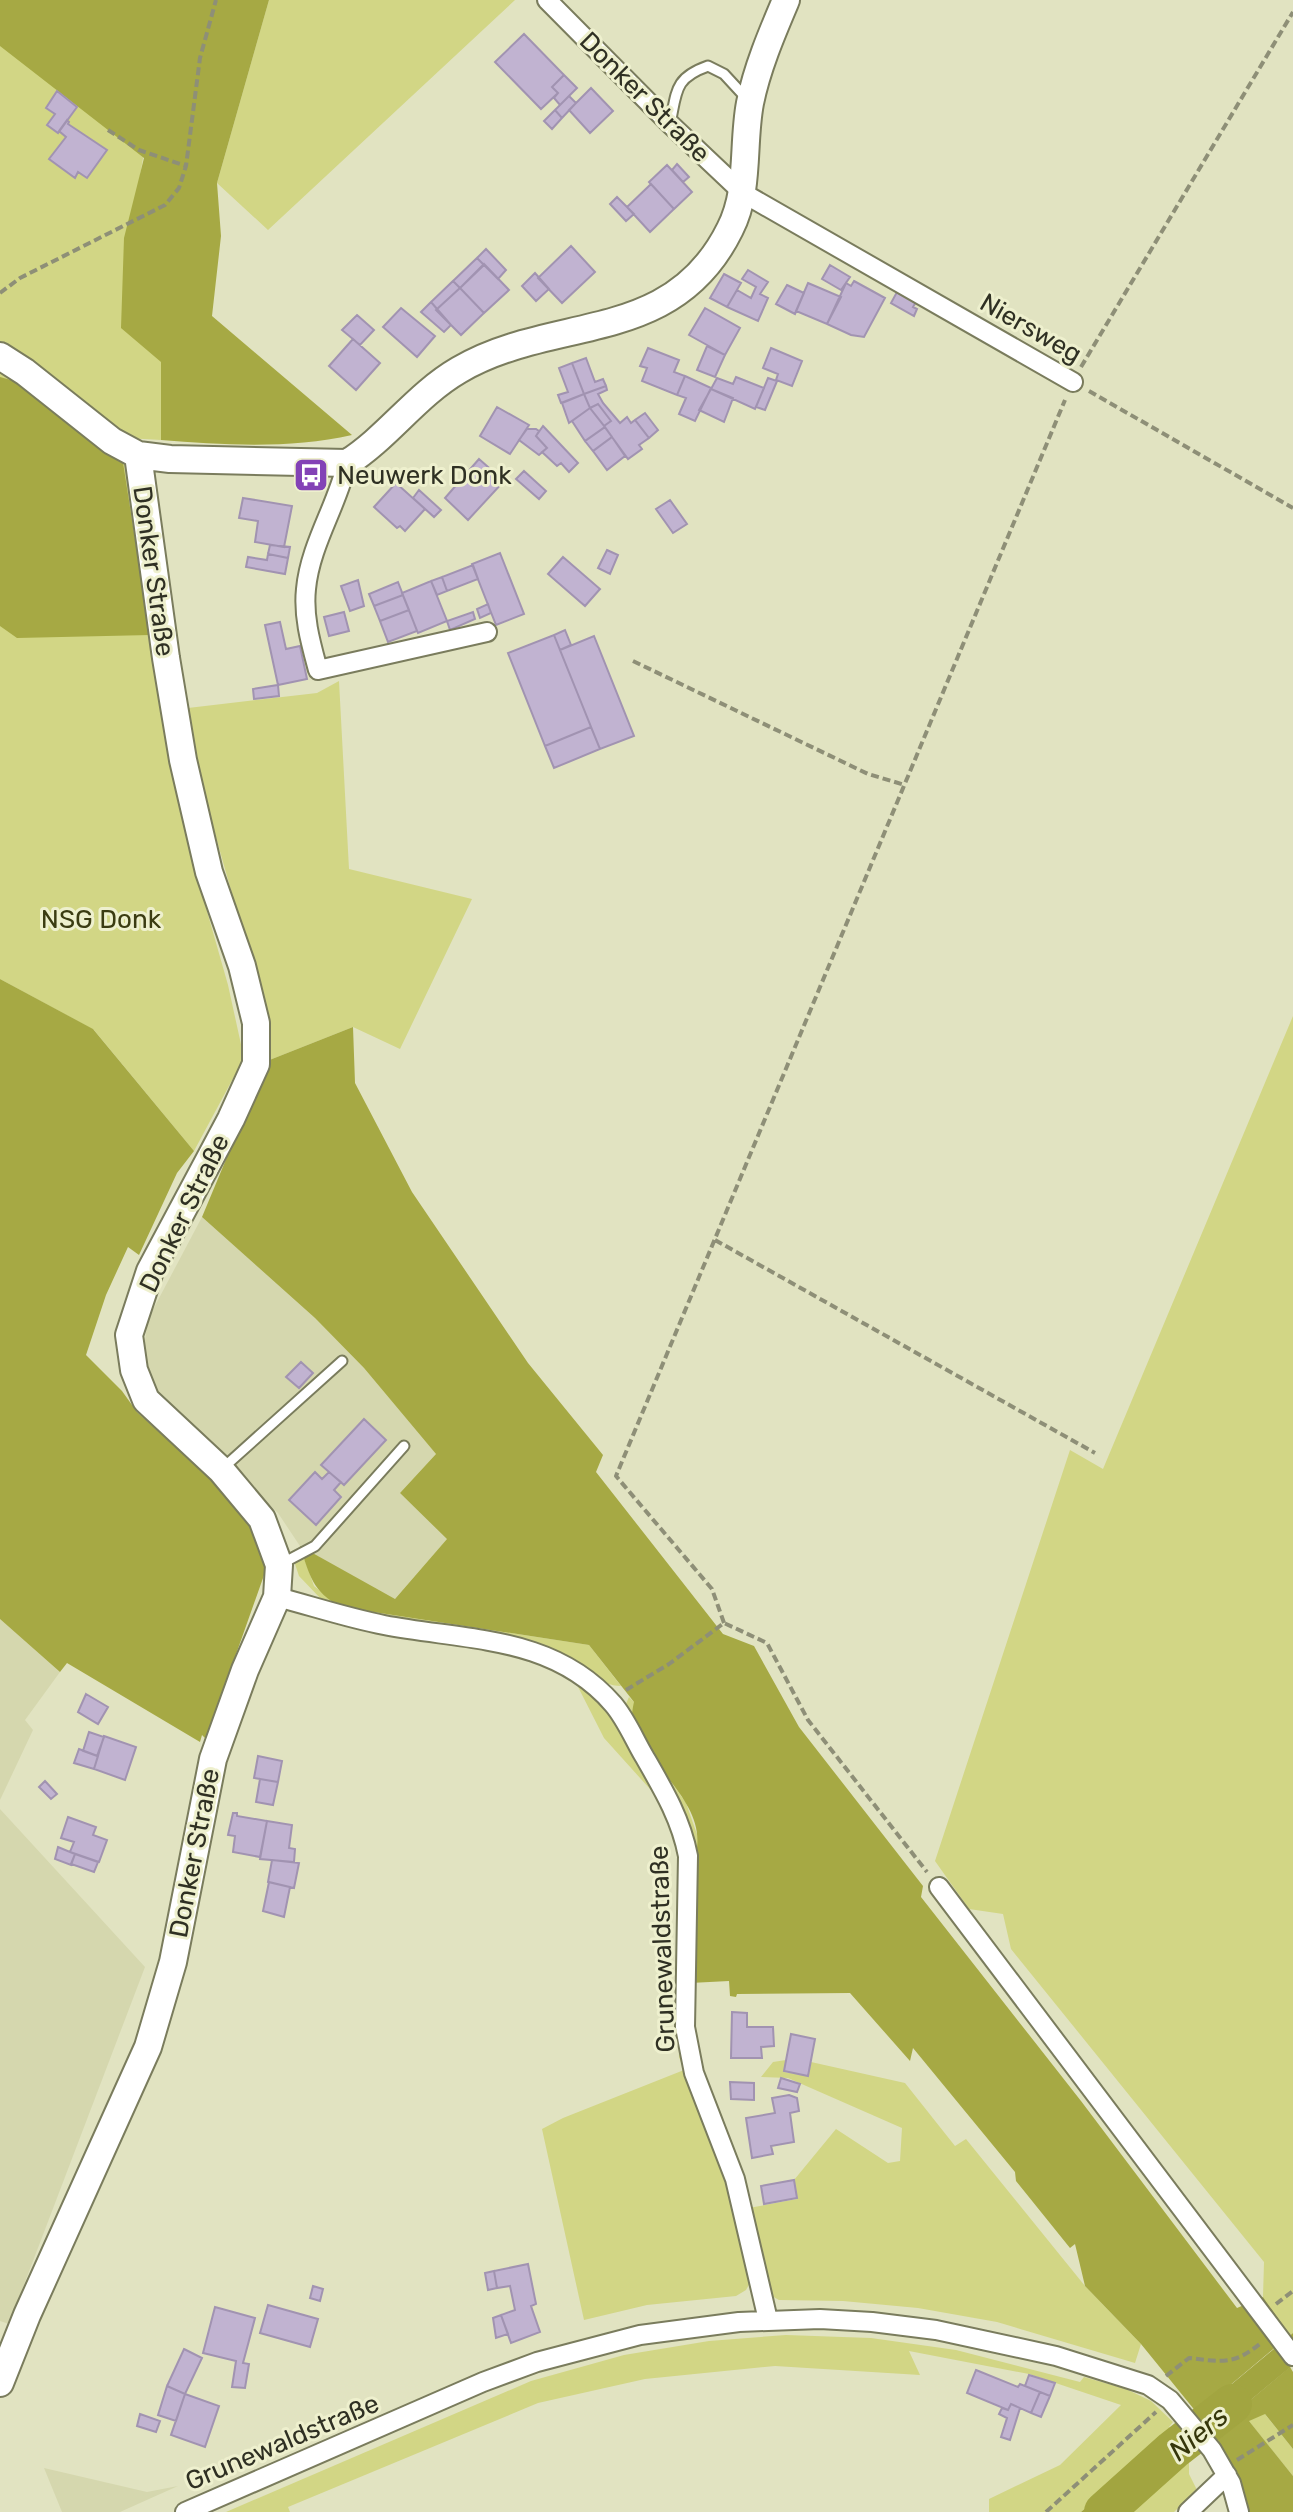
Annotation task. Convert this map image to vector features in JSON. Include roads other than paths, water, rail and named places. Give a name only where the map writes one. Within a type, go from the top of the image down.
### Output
[{"type":"street","name":"Donker Straße","points":[[547,0],[743,193]]},
{"type":"street","name":"Donker Straße","points":[[0,2383],[27,2315],[148,2047],[173,1962],[213,1759],[245,1670],[277,1597],[279,1565],[262,1519],[221,1470],[146,1400],[134,1370],[129,1335],[150,1271],[231,1119],[256,1064],[256,1023],[242,966],[209,872],[183,760],[138,455],[185,460],[347,463],[368,450],[424,394],[459,369],[496,352],[654,308],[685,288],[711,261],[743,193],[750,102],[786,0]]},
{"type":"street","name":"Niersweg","points":[[743,193],[1073,382]]},
{"type":"street","points":[[0,356],[112,441],[138,455]]},
{"type":"street","points":[[347,463],[342,485],[314,553],[306,589],[306,624],[318,670],[487,632]]},
{"type":"street","name":"Grunewaldstraße","points":[[277,1597],[382,1625],[510,1643],[533,1650],[583,1676],[610,1700],[668,1797],[683,1831],[688,1856],[685,2027],[694,2073],[735,2179],[768,2320]]},
{"type":"street","points":[[939,1887],[1293,2356]]},
{"type":"street","name":"Grunewaldstraße","points":[[185,2512],[483,2382],[537,2362],[640,2335],[768,2320],[820,2319],[936,2330],[1056,2356],[1148,2385],[1170,2400],[1212,2450],[1239,2512]]},
{"type":"street","points":[[1188,2512],[1222,2477]]},
{"type":"lane","points":[[670,124],[678,88],[689,73],[708,66],[724,74],[750,102]]},
{"type":"lane","points":[[221,1470],[342,1361]]},
{"type":"lane","points":[[279,1565],[315,1546],[404,1446]]},
{"type":"waterway","name":"Niers","points":[[1104,2512],[1173,2450],[1232,2404]]},
{"type":"place","name":"Neuwerk Donk","points":[[311,475]]},
{"type":"park label","name":"NSG Donk","points":[[101,919]]}]
